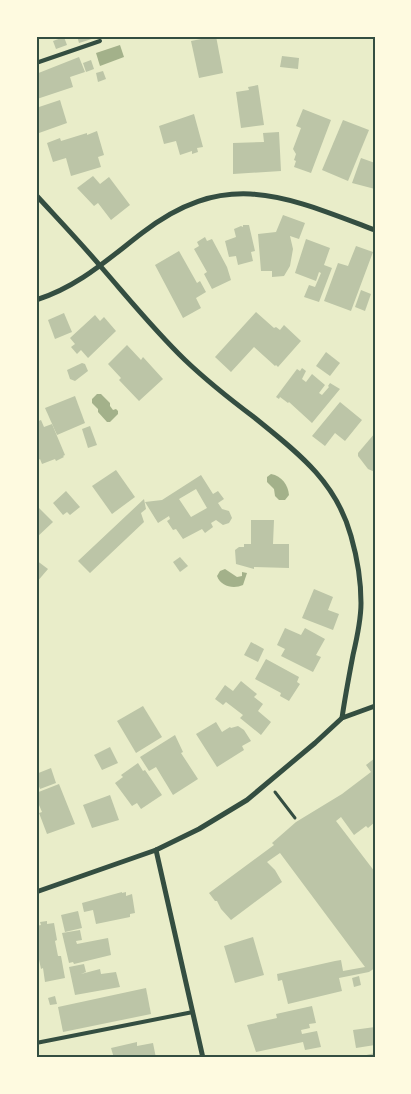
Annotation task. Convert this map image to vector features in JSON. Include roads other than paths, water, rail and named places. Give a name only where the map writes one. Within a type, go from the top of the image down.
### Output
[{"type":"street","points":[[36,300],[55,294],[101,267],[142,233],[179,208],[218,195],[247,194],[290,199],[375,230]]},
{"type":"street","points":[[36,195],[101,267],[148,323],[218,389],[292,447],[314,469],[331,490],[341,508],[350,534],[358,567],[361,604],[358,633],[342,718]]},
{"type":"street","points":[[36,892],[156,850],[199,829],[247,800],[342,718],[375,706]]},
{"type":"street","points":[[156,850],[203,1058]]},
{"type":"lane","points":[[36,63],[100,40]]},
{"type":"lane","points":[[36,1043],[193,1012]]}]
